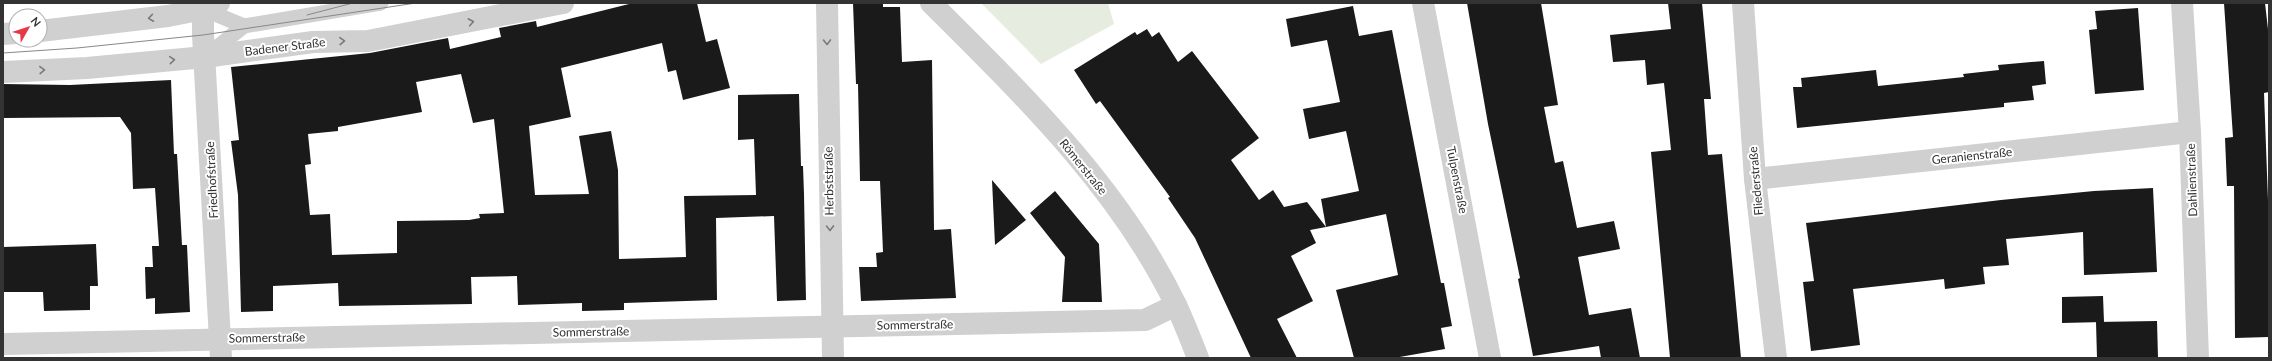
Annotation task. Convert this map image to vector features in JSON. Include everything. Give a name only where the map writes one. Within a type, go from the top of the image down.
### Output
[{"type":"street","name":"Badener Straße","points":[[3,72],[87,68],[205,57],[313,42],[368,41],[563,3]]},
{"type":"street","name":"Herbststraße","points":[[827,3],[833,358]]},
{"type":"street","name":"Römerstraße","points":[[931,3],[1028,100],[1100,184],[1147,254],[1176,305],[1198,358]]},
{"type":"street","name":"Tulpenstraße","points":[[1423,3],[1490,358]]},
{"type":"street","name":"Fliederstraße","points":[[1743,3],[1755,180],[1776,358]]},
{"type":"street","name":"Dahlienstraße","points":[[2182,3],[2190,132],[2198,358]]},
{"type":"street","name":"Friedhofstraße","points":[[208,5],[205,57],[221,349]]},
{"type":"street","points":[[48,30],[168,16],[208,5]]},
{"type":"street","name":"Geranienstraße","points":[[1755,180],[2190,132]]},
{"type":"street","name":"Sommerstraße","points":[[3,344],[221,349],[832,327],[1144,320],[1176,305]]},
{"type":"lane","points":[[205,57],[244,26],[381,3]]},
{"type":"lane","points":[[208,5],[244,26]]},
{"type":"shaded area","points":[[981,3],[1108,3],[1114,24],[1041,64]]},
{"type":"building","points":[[633,3],[697,3],[706,42],[717,39],[730,88],[683,100],[676,70],[668,72],[662,43],[561,68],[571,117],[529,126],[535,195],[589,194],[579,136],[611,131],[618,170],[619,259],[686,257],[684,196],[756,195],[754,139],[738,140],[738,95],[799,94],[801,166],[803,166],[804,194],[806,300],[777,301],[774,216],[716,218],[717,300],[624,303],[624,310],[582,311],[582,303],[518,305],[517,276],[471,277],[472,304],[339,306],[338,283],[273,286],[273,311],[241,312],[238,195],[231,141],[239,140],[231,67],[370,53],[448,38],[450,49],[501,37],[499,28],[536,21],[537,27]],"holes":[[[461,74],[473,123],[494,119],[504,213],[479,214],[480,218],[469,220],[397,221],[397,253],[332,255],[330,214],[310,215],[305,165],[311,164],[308,134],[338,131],[338,127],[422,112],[416,82]]]},
{"type":"building","points":[[853,3],[883,3],[883,7],[900,7],[902,62],[932,60],[934,230],[951,229],[956,298],[861,301],[859,267],[877,267],[876,253],[883,252],[880,181],[860,181],[858,84],[856,84]]},
{"type":"building","points":[[1467,3],[1541,3],[1558,105],[1544,107],[1555,163],[1563,161],[1577,228],[1614,221],[1620,249],[1578,257],[1589,315],[1631,308],[1640,358],[1601,358],[1599,346],[1533,356],[1518,279],[1520,278],[1488,124]]},
{"type":"building","points":[[1668,3],[1702,3],[1711,99],[1704,99],[1708,155],[1722,154],[1741,358],[1670,358],[1651,152],[1671,150],[1664,83],[1647,85],[1645,60],[1613,62],[1610,35],[1671,29]]},
{"type":"building","points":[[2224,3],[2265,3],[2269,38],[2269,92],[2264,93],[2269,227],[2269,337],[2235,338],[2234,186],[2227,186],[2225,138],[2233,137]]},
{"type":"building","points":[[1353,6],[1359,36],[1392,30],[1441,283],[1444,283],[1452,326],[1441,328],[1445,349],[1394,358],[1354,358],[1336,290],[1398,275],[1386,214],[1326,227],[1321,199],[1359,191],[1346,131],[1309,139],[1303,109],[1340,102],[1327,40],[1291,47],[1286,19]]},
{"type":"building","points":[[2138,8],[2144,90],[2095,94],[2089,30],[2097,29],[2095,11]]},
{"type":"building","points":[[1147,29],[1152,37],[1159,32],[1178,62],[1192,51],[1259,138],[1231,160],[1259,200],[1273,190],[1284,207],[1307,202],[1326,227],[1310,230],[1316,243],[1291,256],[1313,301],[1277,319],[1297,358],[1251,358],[1195,238],[1168,198],[1170,197],[1100,101],[1096,104],[1074,70],[1135,32],[1137,35]]},
{"type":"building","points":[[2044,61],[2046,84],[2032,86],[2034,100],[2004,103],[2004,107],[1797,128],[1793,87],[1802,87],[1801,78],[1876,70],[1878,86],[1964,77],[1963,74],[1999,70],[1998,65]]},
{"type":"building","points":[[171,80],[174,154],[177,154],[182,245],[187,245],[190,312],[155,314],[155,298],[146,299],[145,267],[153,267],[152,246],[159,246],[155,188],[133,189],[131,133],[120,117],[3,118],[3,84],[70,85]]},
{"type":"building","points":[[992,180],[1026,220],[995,245]]},
{"type":"building","points":[[2153,188],[2157,272],[2084,275],[2083,232],[2006,239],[2009,265],[1983,267],[1985,284],[1945,289],[1944,279],[1853,289],[1860,345],[1811,351],[1803,282],[1814,281],[1806,223],[2001,200],[2094,191]]},
{"type":"building","points":[[1055,191],[1099,244],[1102,302],[1062,302],[1065,257],[1030,213]]},
{"type":"building","points":[[96,244],[98,286],[90,286],[90,310],[44,311],[43,292],[3,292],[3,247]]},
{"type":"building","points":[[2103,296],[2104,322],[2062,323],[2062,297]]},
{"type":"building","points":[[2157,321],[2158,358],[2097,358],[2096,322]]},
{"type":"tram line","points":[[307,15],[353,3]]},
{"type":"tram line","points":[[3,53],[77,48],[203,35],[416,3]]}]
